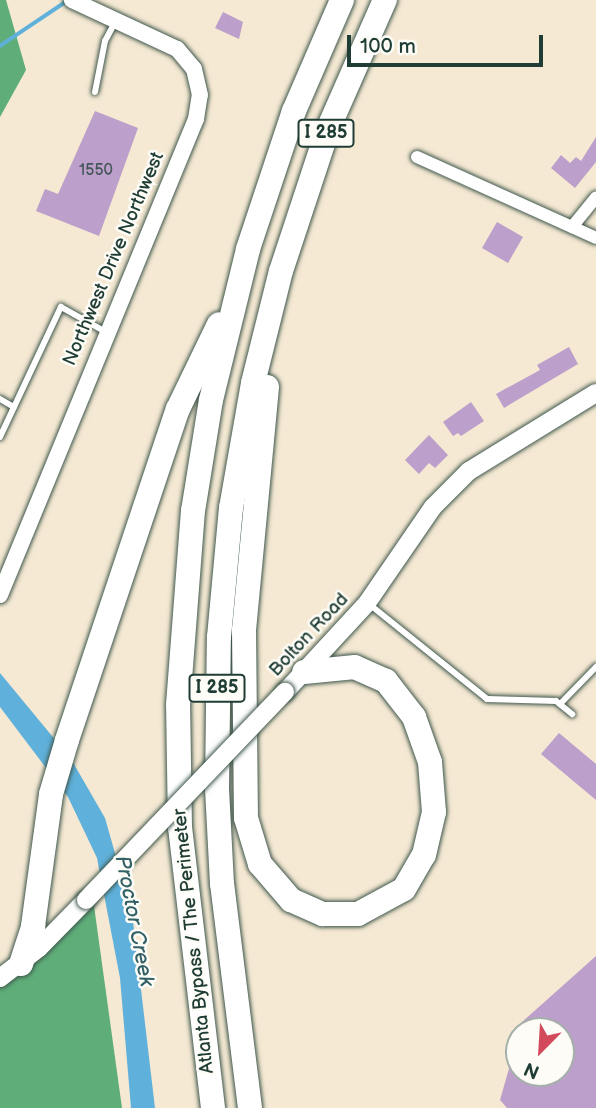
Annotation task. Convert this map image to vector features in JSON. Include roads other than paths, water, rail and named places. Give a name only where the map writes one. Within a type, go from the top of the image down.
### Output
[{"type":"highway","name":"Atlanta Bypass / The Perimeter","points":[[213,1108],[186,904],[178,705],[192,511],[235,296],[294,111],[342,0]]},
{"type":"highway","name":"Atlanta Bypass / The Perimeter","points":[[250,1108],[222,884],[217,790],[219,637],[240,450],[281,271],[328,129],[385,0]]},
{"type":"highway","points":[[281,271],[244,630],[246,818],[260,864],[291,901],[323,914],[359,914],[404,888],[424,855],[434,812],[430,762],[414,717],[386,681],[355,667],[304,672]]},
{"type":"highway","points":[[21,964],[33,926],[42,840],[51,794],[78,706],[178,409],[235,296]]},
{"type":"main road","name":"Bolton Road","points":[[0,978],[21,964],[86,900],[304,672],[367,603],[433,507],[469,471],[596,393]]},
{"type":"street","name":"Northwest Drive Northwest","points":[[0,595],[106,332],[196,119],[200,95],[194,69],[177,49],[72,0]]},
{"type":"street","points":[[417,157],[596,238]]},
{"type":"street","points":[[572,227],[596,197]]},
{"type":"lane","points":[[95,92],[105,41],[116,20]]},
{"type":"lane","points":[[0,437],[61,307],[106,332]]},
{"type":"lane","points":[[0,399],[14,407]]},
{"type":"lane","points":[[367,603],[488,699],[560,704],[572,714]]},
{"type":"lane","points":[[560,704],[596,667]]},
{"type":"water","points":[[0,673],[71,759],[105,818],[132,913],[155,1108],[131,1108],[120,978],[97,858],[68,797],[0,707]]},
{"type":"waterway","points":[[0,46],[67,1]]},
{"type":"water label","name":"Proctor Creek","points":[[134,921]]}]
